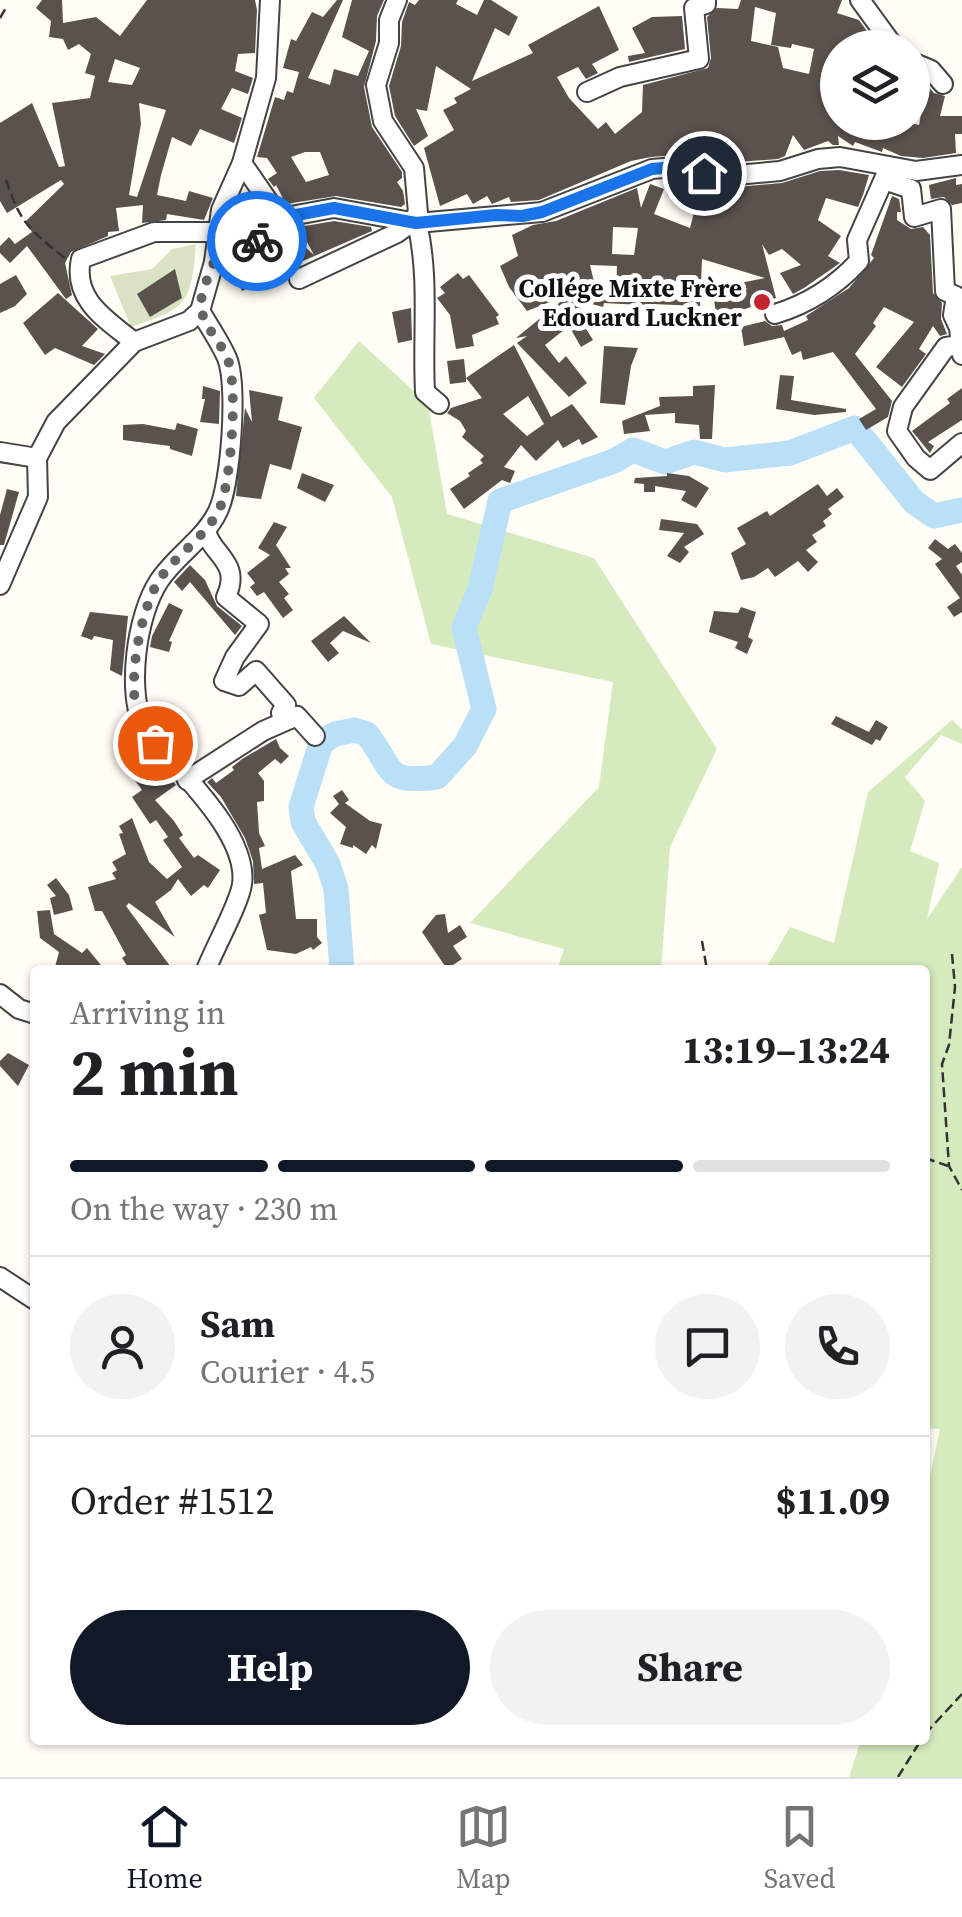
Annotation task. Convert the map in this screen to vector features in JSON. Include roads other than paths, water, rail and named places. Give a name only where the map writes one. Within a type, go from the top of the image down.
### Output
[{"type":"street","points":[[0,585],[38,496],[37,458],[56,422],[134,342],[188,321],[200,311],[214,262],[221,210],[242,163],[266,78],[270,0]]},
{"type":"street","points":[[397,0],[376,85],[383,121],[414,168],[418,213],[414,223],[424,254],[426,285],[422,310],[424,392],[439,404]]},
{"type":"street","points":[[587,92],[620,76],[699,59],[694,8],[706,4],[706,0]]},
{"type":"street","points":[[860,0],[882,30]]},
{"type":"street","points":[[930,70],[943,84]]},
{"type":"street","points":[[214,262],[248,247],[280,218],[334,208],[414,223],[542,212],[652,169],[675,167],[736,175],[780,171],[818,158],[840,157],[887,172],[911,190],[914,217],[940,210],[945,291],[956,296],[953,316],[959,328],[961,350],[946,347],[903,407],[897,430],[916,458],[930,470],[962,443]]},
{"type":"street","points":[[242,163],[280,218]]},
{"type":"street","points":[[887,172],[962,166]]},
{"type":"street","points":[[775,314],[837,285],[860,262],[857,240],[887,172]]},
{"type":"street","points":[[298,278],[414,223]]},
{"type":"street","points":[[134,342],[90,307],[79,269],[81,259],[154,232],[220,232]]},
{"type":"street","points":[[200,311],[228,360],[234,390],[226,488],[220,509],[206,531],[158,582],[144,619],[135,667],[138,716],[144,730],[222,822],[239,854],[242,885],[208,965]]},
{"type":"street","points":[[0,452],[37,458]]},
{"type":"street","points":[[206,531],[208,541],[227,564],[231,583],[226,597],[260,624],[235,657],[224,681],[239,686],[256,671],[286,704],[281,713],[290,719]]},
{"type":"street","points":[[186,780],[250,738],[296,716],[315,736]]},
{"type":"street","points":[[0,994],[30,1012]]},
{"type":"street","points":[[0,1278],[30,1297]]},
{"type":"waterway","points":[[342,965],[336,889],[328,864],[303,822],[301,807],[321,743],[335,734],[355,730],[367,734],[393,772],[420,779],[437,777],[465,746],[484,709],[464,628],[480,589],[500,501],[614,461],[633,450],[665,462],[694,452],[725,460],[790,453],[855,428],[914,502],[934,516],[962,510]]},
{"type":"place","name":"Collége Mixte Frère Edouard Luckner","points":[[762,302]]}]
